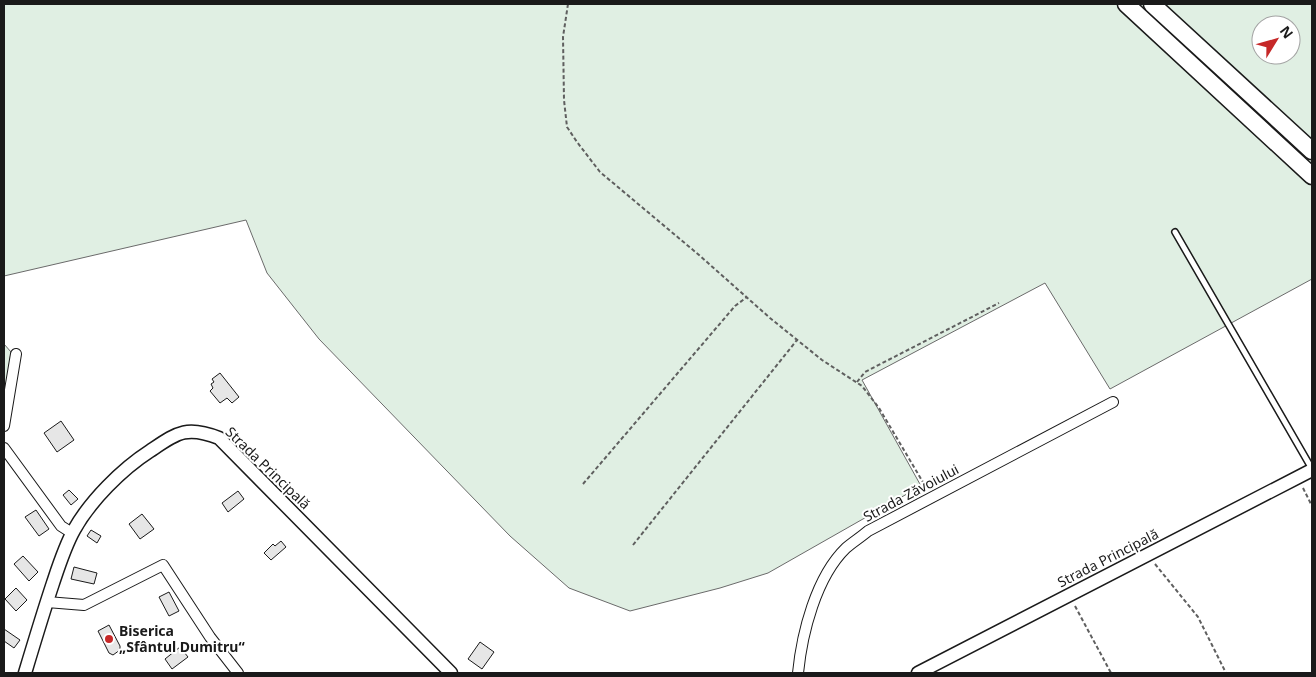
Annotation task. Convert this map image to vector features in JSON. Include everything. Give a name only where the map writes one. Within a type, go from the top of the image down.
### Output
[{"type":"highway","points":[[1126,4],[1312,176]]},
{"type":"highway","points":[[1152,4],[1312,151]]},
{"type":"street","points":[[4,426],[16,354]]},
{"type":"street","name":"Strada Zăvoiului","points":[[798,673],[800,645],[808,617],[827,574],[846,548],[868,531],[1112,402]]},
{"type":"street","name":"Strada Principală","points":[[25,673],[64,551],[84,513],[115,480],[142,456],[172,437],[188,430],[204,432],[219,438],[451,673]]},
{"type":"street","points":[[4,448],[61,526],[72,533]]},
{"type":"street","name":"Strada Principală","points":[[918,673],[1312,469]]},
{"type":"street","points":[[47,602],[84,605],[163,565],[210,637],[238,673]]},
{"type":"lane","points":[[1175,232],[1312,469]]},
{"type":"path","points":[[568,4],[563,37],[564,100],[567,127],[600,172],[797,340],[822,360],[857,382],[879,408],[900,441],[931,498]]},
{"type":"path","points":[[583,484],[735,306],[747,297]]},
{"type":"path","points":[[857,382],[865,372],[999,302]]},
{"type":"path","points":[[633,545],[797,340]]},
{"type":"path","points":[[1297,477],[1312,506]]},
{"type":"path","points":[[1147,555],[1198,617],[1226,673]]},
{"type":"path","points":[[1069,595],[1111,673]]},
{"type":"green space","points":[[4,4],[1312,4],[1312,279],[1110,389],[1045,283],[862,380],[921,486],[768,573],[720,588],[630,611],[569,588],[510,536],[319,339],[267,273],[246,220],[4,276]]},
{"type":"green space","points":[[4,344],[11,352],[4,401]]},
{"type":"building","points":[[220,373],[239,397],[232,403],[227,398],[220,403],[210,391],[213,388],[211,384],[214,382],[212,379]]},
{"type":"building","points":[[61,421],[74,440],[57,452],[44,433]]},
{"type":"building","points":[[69,490],[78,499],[71,505],[63,495]]},
{"type":"building","points":[[238,491],[244,499],[228,512],[222,503]]},
{"type":"building","points":[[36,510],[49,529],[39,536],[25,517]]},
{"type":"building","points":[[142,514],[154,529],[140,539],[129,524]]},
{"type":"building","points":[[91,530],[101,536],[97,543],[87,536]]},
{"type":"building","points":[[281,541],[286,547],[271,560],[264,553],[273,544],[275,546]]},
{"type":"building","points":[[23,556],[38,572],[29,581],[14,564]]},
{"type":"building","points":[[74,567],[97,573],[94,584],[71,579]]},
{"type":"building","points":[[16,588],[27,600],[16,611],[5,599]]},
{"type":"building","points":[[169,592],[179,611],[169,616],[159,597]]},
{"type":"building","name":"Biserica „Sfântul Dumitru“","points":[[109,625],[120,646],[120,650],[113,655],[109,653],[98,631]]},
{"type":"building","points":[[4,629],[20,640],[14,648],[4,641]]},
{"type":"building","points":[[480,642],[494,652],[482,669],[468,659]]},
{"type":"building","points":[[180,647],[188,657],[172,669],[165,659]]},
{"type":"place","name":"Biserica „Sfântul Dumitru“","points":[[109,639]]}]
